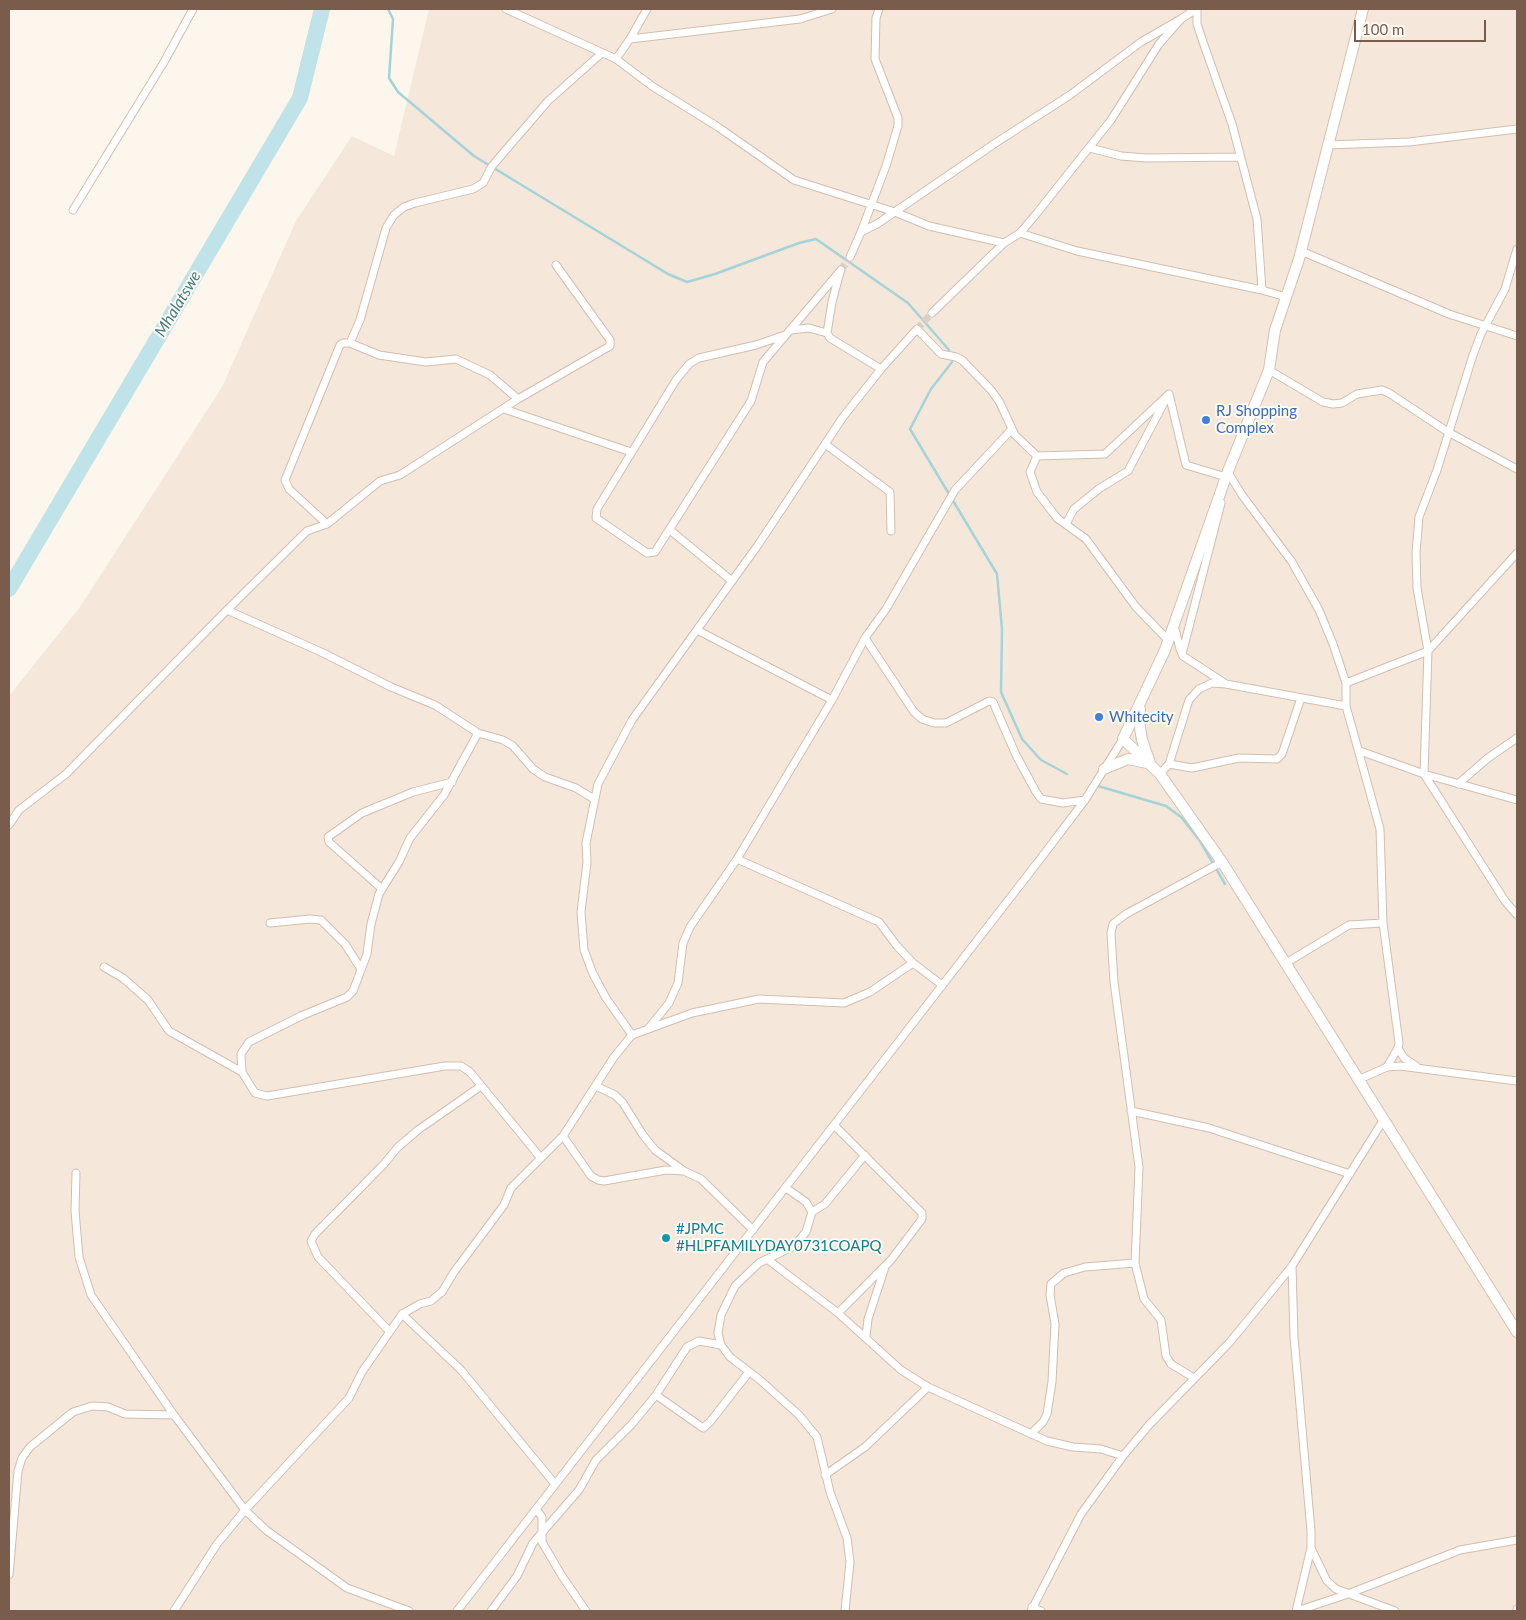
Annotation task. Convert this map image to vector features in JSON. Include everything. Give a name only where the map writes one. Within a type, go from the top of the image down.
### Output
[{"type":"street","points":[[73,210],[164,62],[193,9]]},
{"type":"street","points":[[506,9],[616,59],[780,171],[805,185],[872,204],[929,226],[1004,243]]},
{"type":"street","points":[[616,59],[648,9]]},
{"type":"street","points":[[630,39],[800,19],[832,9]]},
{"type":"street","points":[[850,257],[872,204],[898,126],[898,118],[875,59],[876,18],[879,9]]},
{"type":"street","points":[[861,232],[895,212],[996,142],[1070,94],[1142,42],[1196,9],[1197,24],[1202,42],[1232,124],[1257,219],[1262,290]]},
{"type":"street","points":[[457,1611],[1085,800],[1123,740],[1141,704],[1174,625],[1226,476],[1269,370],[1275,330],[1301,251],[1363,9]]},
{"type":"street","points":[[932,314],[1004,243],[1020,232],[1090,148],[1111,120],[1159,44],[1181,19]]},
{"type":"street","points":[[350,343],[360,320],[386,228],[394,215],[404,207],[415,202],[473,189],[483,183],[492,166],[548,101],[602,53]]},
{"type":"street","points":[[1328,146],[1409,142],[1517,129]]},
{"type":"street","points":[[1090,148],[1121,156],[1146,158],[1240,157]]},
{"type":"street","points":[[1020,232],[1077,251],[1262,290],[1286,298]]},
{"type":"street","points":[[1517,249],[1505,289],[1473,355],[1437,470],[1419,517],[1416,553],[1417,588],[1428,651],[1424,774],[1505,901],[1517,915]]},
{"type":"street","points":[[1301,251],[1449,314],[1517,336]]},
{"type":"street","points":[[9,825],[19,810],[66,774],[307,531],[327,524],[380,481],[400,475],[518,399],[606,349],[611,343],[556,265]]},
{"type":"street","points":[[827,333],[809,328],[787,332],[756,345],[699,358],[689,364],[676,380],[631,452],[597,509],[596,518],[651,554],[670,530],[751,402],[763,362],[787,332],[841,270],[832,302],[827,333],[830,338],[881,368]]},
{"type":"street","points":[[632,1035],[606,998],[593,974],[584,950],[581,912],[587,862],[586,844],[594,799],[606,768],[632,720],[732,581],[825,444],[881,368],[917,329],[941,354],[962,360],[991,390],[999,401],[1012,429],[1024,446],[1037,456],[1105,454],[1169,394]]},
{"type":"street","points":[[327,524],[289,489],[285,480],[340,345],[350,343],[379,355],[426,362],[456,359],[490,375],[518,399]]},
{"type":"street","points":[[1269,370],[1323,402],[1333,404],[1342,403],[1357,394],[1382,390],[1448,432],[1517,469]]},
{"type":"street","points":[[1169,394],[1186,465],[1226,476]]},
{"type":"street","points":[[1066,524],[1074,509],[1100,488],[1128,471],[1169,394]]},
{"type":"street","points":[[504,409],[631,452]]},
{"type":"street","points":[[646,1031],[669,1003],[678,983],[683,943],[690,927],[737,859],[832,700],[865,638],[886,609],[955,490],[1012,429]]},
{"type":"street","points":[[825,444],[890,492],[891,531]]},
{"type":"street","points":[[1037,456],[1030,472],[1031,482],[1048,508],[1086,539],[1136,607],[1168,640]]},
{"type":"street","points":[[1182,654],[1229,474],[1242,495],[1292,562],[1313,599],[1333,644],[1346,683],[1346,706],[1360,751],[1380,829],[1383,923],[1398,1048],[1404,1058],[1416,1066]]},
{"type":"street","points":[[670,530],[732,581]]},
{"type":"street","points":[[1346,683],[1428,651],[1517,554]]},
{"type":"street","points":[[227,610],[321,652],[391,687],[434,705],[478,732],[504,740],[513,746],[533,769],[545,777],[576,788],[594,799]]},
{"type":"street","points":[[1174,625],[1182,654],[1226,684]]},
{"type":"street","points":[[696,630],[832,700]]},
{"type":"street","points":[[865,638],[914,712],[922,719],[934,723],[946,722],[989,701],[993,702],[1016,755],[1036,792],[1042,799],[1063,803],[1085,800]]},
{"type":"street","points":[[1160,774],[1169,764],[1189,700],[1199,689],[1212,683],[1346,706]]},
{"type":"street","points":[[1169,764],[1192,768],[1239,758],[1278,759],[1282,754],[1301,698]]},
{"type":"street","points":[[1141,704],[1139,721],[1142,740],[1151,764]]},
{"type":"street","points":[[478,732],[452,782],[410,838],[399,862],[382,889],[371,924],[367,954],[353,991],[347,997],[301,1016],[249,1042],[241,1054],[242,1072],[255,1093],[267,1096],[445,1066],[461,1066],[470,1072],[540,1157]]},
{"type":"street","points":[[1458,784],[1488,758],[1517,738]]},
{"type":"street","points":[[1123,740],[1160,774],[1222,862],[1360,1079],[1517,1332]]},
{"type":"street","points":[[1360,751],[1424,774],[1517,800]]},
{"type":"street","points":[[1104,769],[1128,759],[1151,764]]},
{"type":"street","points":[[382,889],[329,842],[328,836],[362,813],[413,792],[452,782]]},
{"type":"street","points":[[737,859],[879,922],[913,963],[942,985]]},
{"type":"street","points":[[1194,1378],[1171,1364],[1166,1356],[1161,1320],[1144,1299],[1136,1263],[1139,1167],[1114,982],[1112,924],[1126,914],[1222,862]]},
{"type":"street","points":[[270,923],[310,919],[321,920],[345,944],[362,969]]},
{"type":"street","points":[[1286,963],[1349,925],[1383,923]]},
{"type":"street","points":[[174,1611],[217,1544],[245,1510],[349,1398],[362,1372],[402,1314],[420,1304],[431,1301],[442,1292],[454,1272],[504,1205],[512,1188],[540,1157],[563,1136],[614,1056],[632,1035],[692,1013],[759,999],[844,1003],[870,992],[913,963]]},
{"type":"street","points":[[104,967],[123,978],[148,1000],[169,1031],[242,1072]]},
{"type":"street","points":[[1386,1067],[1398,1048]]},
{"type":"street","points":[[1360,1079],[1386,1067],[1416,1066],[1438,1071],[1517,1081]]},
{"type":"street","points":[[389,1331],[318,1256],[312,1241],[315,1234],[384,1164],[398,1147],[418,1130],[481,1086]]},
{"type":"street","points":[[596,1086],[615,1095],[623,1103],[643,1135],[656,1150],[684,1171],[701,1179],[753,1230]]},
{"type":"street","points":[[1131,1111],[1209,1128],[1350,1174]]},
{"type":"street","points":[[1041,1611],[1032,1609],[1082,1514],[1123,1456],[1149,1425],[1230,1342],[1292,1266],[1384,1119]]},
{"type":"street","points":[[834,1125],[922,1213],[922,1219],[886,1265],[838,1313]]},
{"type":"street","points":[[563,1136],[591,1176],[598,1180],[604,1181],[666,1170],[684,1171]]},
{"type":"street","points":[[846,1611],[850,1562],[847,1538],[825,1475],[817,1437],[812,1427],[730,1357],[721,1345],[718,1324],[727,1301],[736,1286],[759,1263],[794,1246],[800,1240],[806,1232],[812,1212],[825,1204],[865,1155]]},
{"type":"street","points":[[76,1173],[75,1211],[79,1257],[91,1295],[174,1415],[245,1510],[266,1530],[347,1588],[409,1611]]},
{"type":"street","points":[[786,1188],[806,1202],[812,1212]]},
{"type":"street","points":[[767,1259],[866,1336],[901,1370],[928,1388],[978,1408],[1048,1441],[1073,1447],[1101,1449],[1123,1456]]},
{"type":"street","points":[[1031,1434],[1043,1422],[1047,1414],[1052,1382],[1055,1324],[1050,1294],[1051,1284],[1064,1273],[1085,1267],[1136,1263]]},
{"type":"street","points":[[866,1336],[868,1319],[886,1265]]},
{"type":"street","points":[[1292,1266],[1294,1337],[1311,1548],[1296,1611]]},
{"type":"street","points":[[402,1314],[461,1370],[555,1484]]},
{"type":"street","points":[[491,1611],[504,1596],[528,1551],[579,1490],[596,1460],[632,1424],[656,1394],[692,1342],[699,1341],[721,1345]]},
{"type":"street","points":[[656,1394],[703,1428],[710,1422],[749,1372]]},
{"type":"street","points":[[825,1475],[865,1447],[928,1388]]},
{"type":"street","points":[[9,1575],[18,1471],[22,1458],[30,1447],[73,1412],[92,1406],[108,1407],[125,1414],[174,1415]]},
{"type":"street","points":[[536,1510],[542,1517],[542,1542],[586,1611]]},
{"type":"street","points":[[1296,1611],[1348,1594],[1460,1550],[1517,1540]]},
{"type":"street","points":[[1311,1548],[1327,1581],[1336,1590],[1395,1611]]},
{"type":"shaded area","points":[[429,9],[1517,9],[1517,1611],[9,1611],[9,696],[80,607],[222,387],[296,221],[352,136],[394,156]]},
{"type":"waterway","name":"Mhalatswe","points":[[9,589],[300,98],[322,9]]},
{"type":"waterway","points":[[388,9],[393,19],[389,78],[398,92],[474,156],[668,274],[687,282],[715,274],[799,243],[816,239],[908,303],[949,350]]},
{"type":"waterway","points":[[952,362],[931,389],[910,429],[997,574],[1002,629],[1001,692],[1022,739],[1041,760],[1067,774]]},
{"type":"waterway","points":[[1098,786],[1166,806],[1181,817],[1200,841],[1225,884]]},
{"type":"tunnel","points":[[841,270],[850,257]]},
{"type":"tunnel","points":[[917,329],[932,313]]},
{"type":"place","name":"RJ Shopping Complex","points":[[1206,420]]},
{"type":"place","name":"Whitecity","points":[[1099,717]]},
{"type":"place","name":"#JPMC #HLPFAMILYDAY0731COAPQ","points":[[666,1238]]}]
